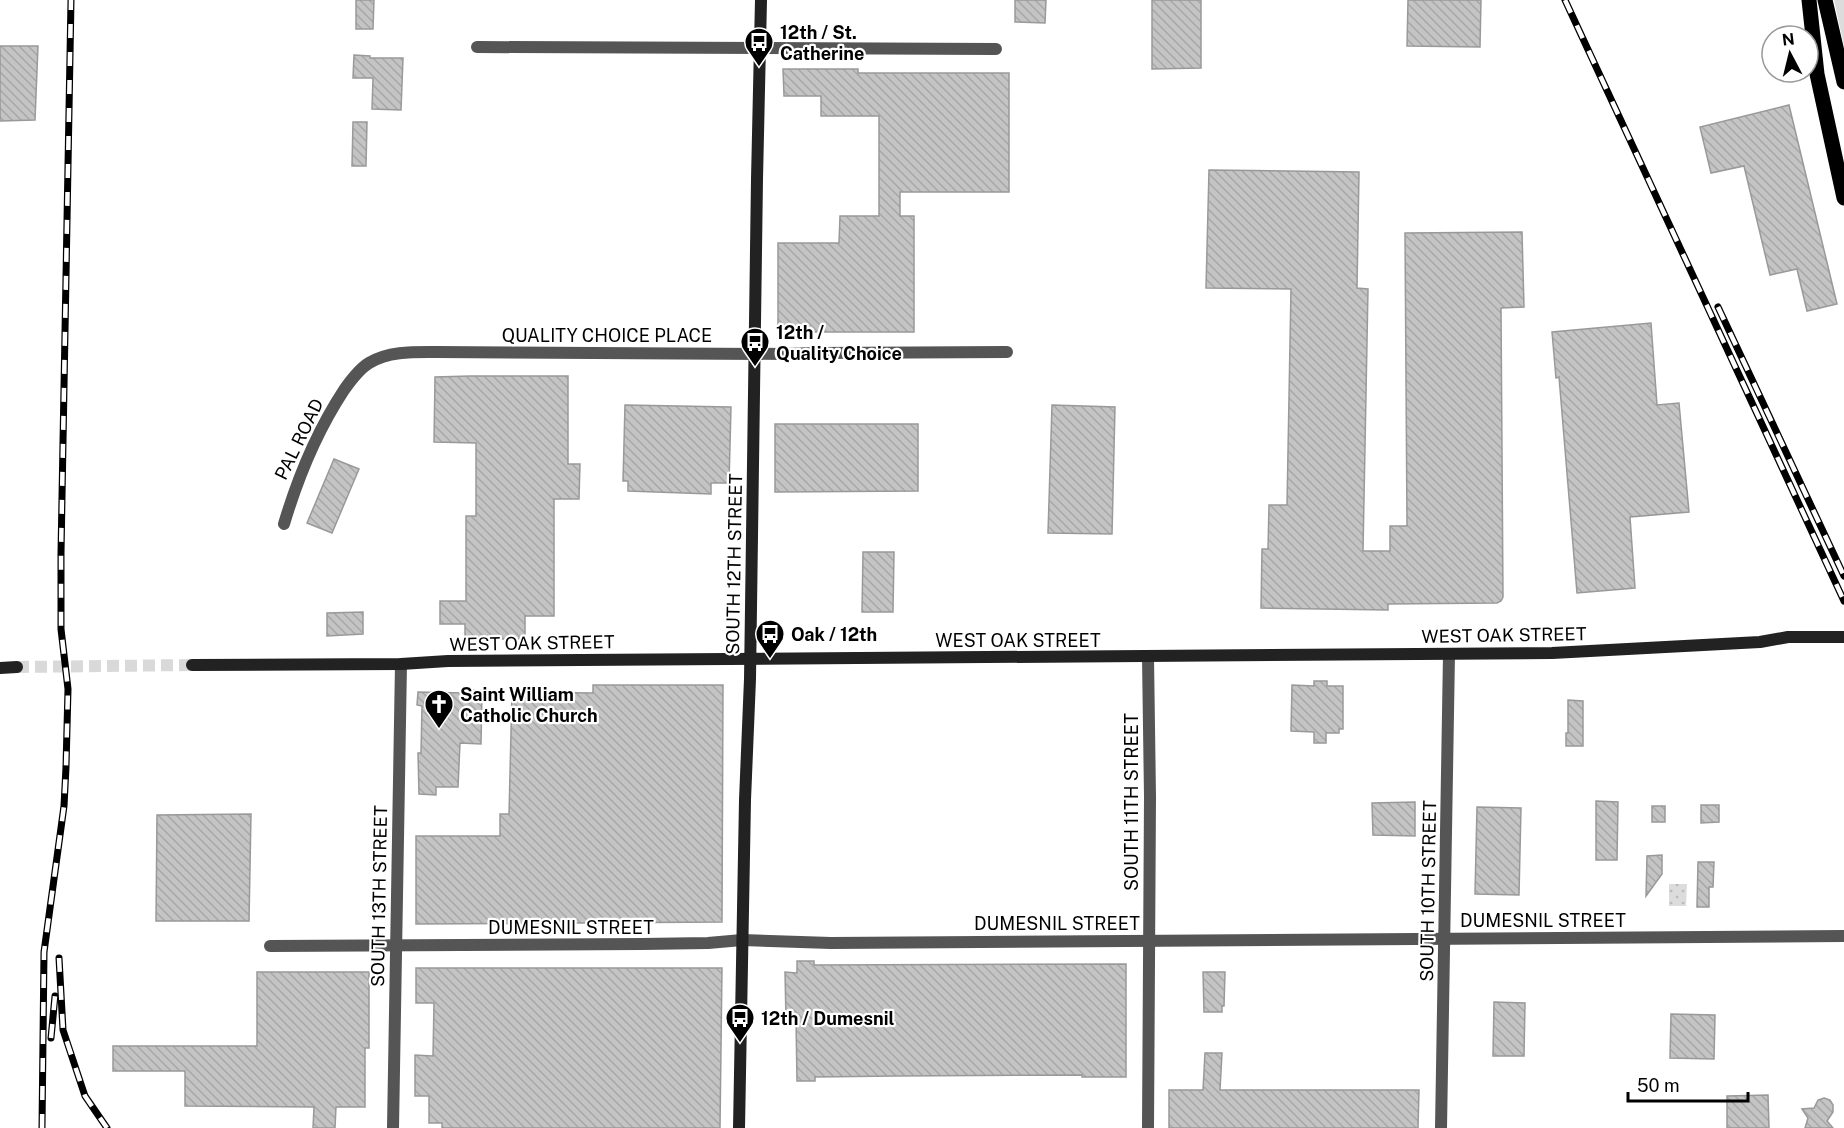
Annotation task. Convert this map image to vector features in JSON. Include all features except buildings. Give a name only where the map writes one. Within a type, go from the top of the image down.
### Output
[{"type":"main road","name":"SOUTH 12TH STREET","points":[[739,1128],[750,659],[761,0]]},
{"type":"main road","points":[[1809,0],[1817,74],[1844,198]]},
{"type":"main road","points":[[1826,0],[1844,82]]},
{"type":"main road","name":"WEST OAK STREET","points":[[192,665],[1552,653],[1760,642],[1788,637],[1844,637]]},
{"type":"main road","points":[[0,668],[17,667]]},
{"type":"street","points":[[477,47],[996,49]]},
{"type":"street","name":"QUALITY CHOICE PLACE","points":[[386,356],[407,352],[1007,352]]},
{"type":"street","name":"PAL ROAD","points":[[284,524],[293,493],[312,446],[327,417],[352,378],[368,364],[386,356]]},
{"type":"street","name":"SOUTH 10TH STREET","points":[[1441,1128],[1449,654]]},
{"type":"street","name":"SOUTH 11TH STREET","points":[[1148,657],[1150,940],[1148,1128]]},
{"type":"street","name":"SOUTH 13TH STREET","points":[[393,1128],[401,664]]},
{"type":"street","name":"DUMESNIL STREET","points":[[270,946],[653,944],[742,940],[820,943],[1844,936]]},
{"type":"shaded area","points":[[1834,0],[1844,0],[1844,46]]},
{"type":"shaded area","points":[[1669,884],[1687,884],[1686,906],[1669,906]]},
{"type":"tunnel","points":[[17,667],[192,665]]},
{"type":"railway","points":[[42,1128],[44,952],[64,806],[66,767],[68,689],[61,629],[61,553],[71,0]]},
{"type":"railway","points":[[1565,0],[1844,601]]},
{"type":"railway","points":[[1718,307],[1844,576]]},
{"type":"railway","points":[[59,958],[63,1030],[85,1096],[107,1128]]},
{"type":"railway","points":[[51,1038],[55,996]]},
{"type":"place","name":"12th / St. Catherine","points":[[759,68]]},
{"type":"place","name":"12th / Quality Choice","points":[[755,368]]},
{"type":"place","name":"Oak / 12th","points":[[770,660]]},
{"type":"place","name":"Saint William Catholic Church","points":[[439,730]]},
{"type":"place","name":"12th / Dumesnil","points":[[740,1044]]}]
